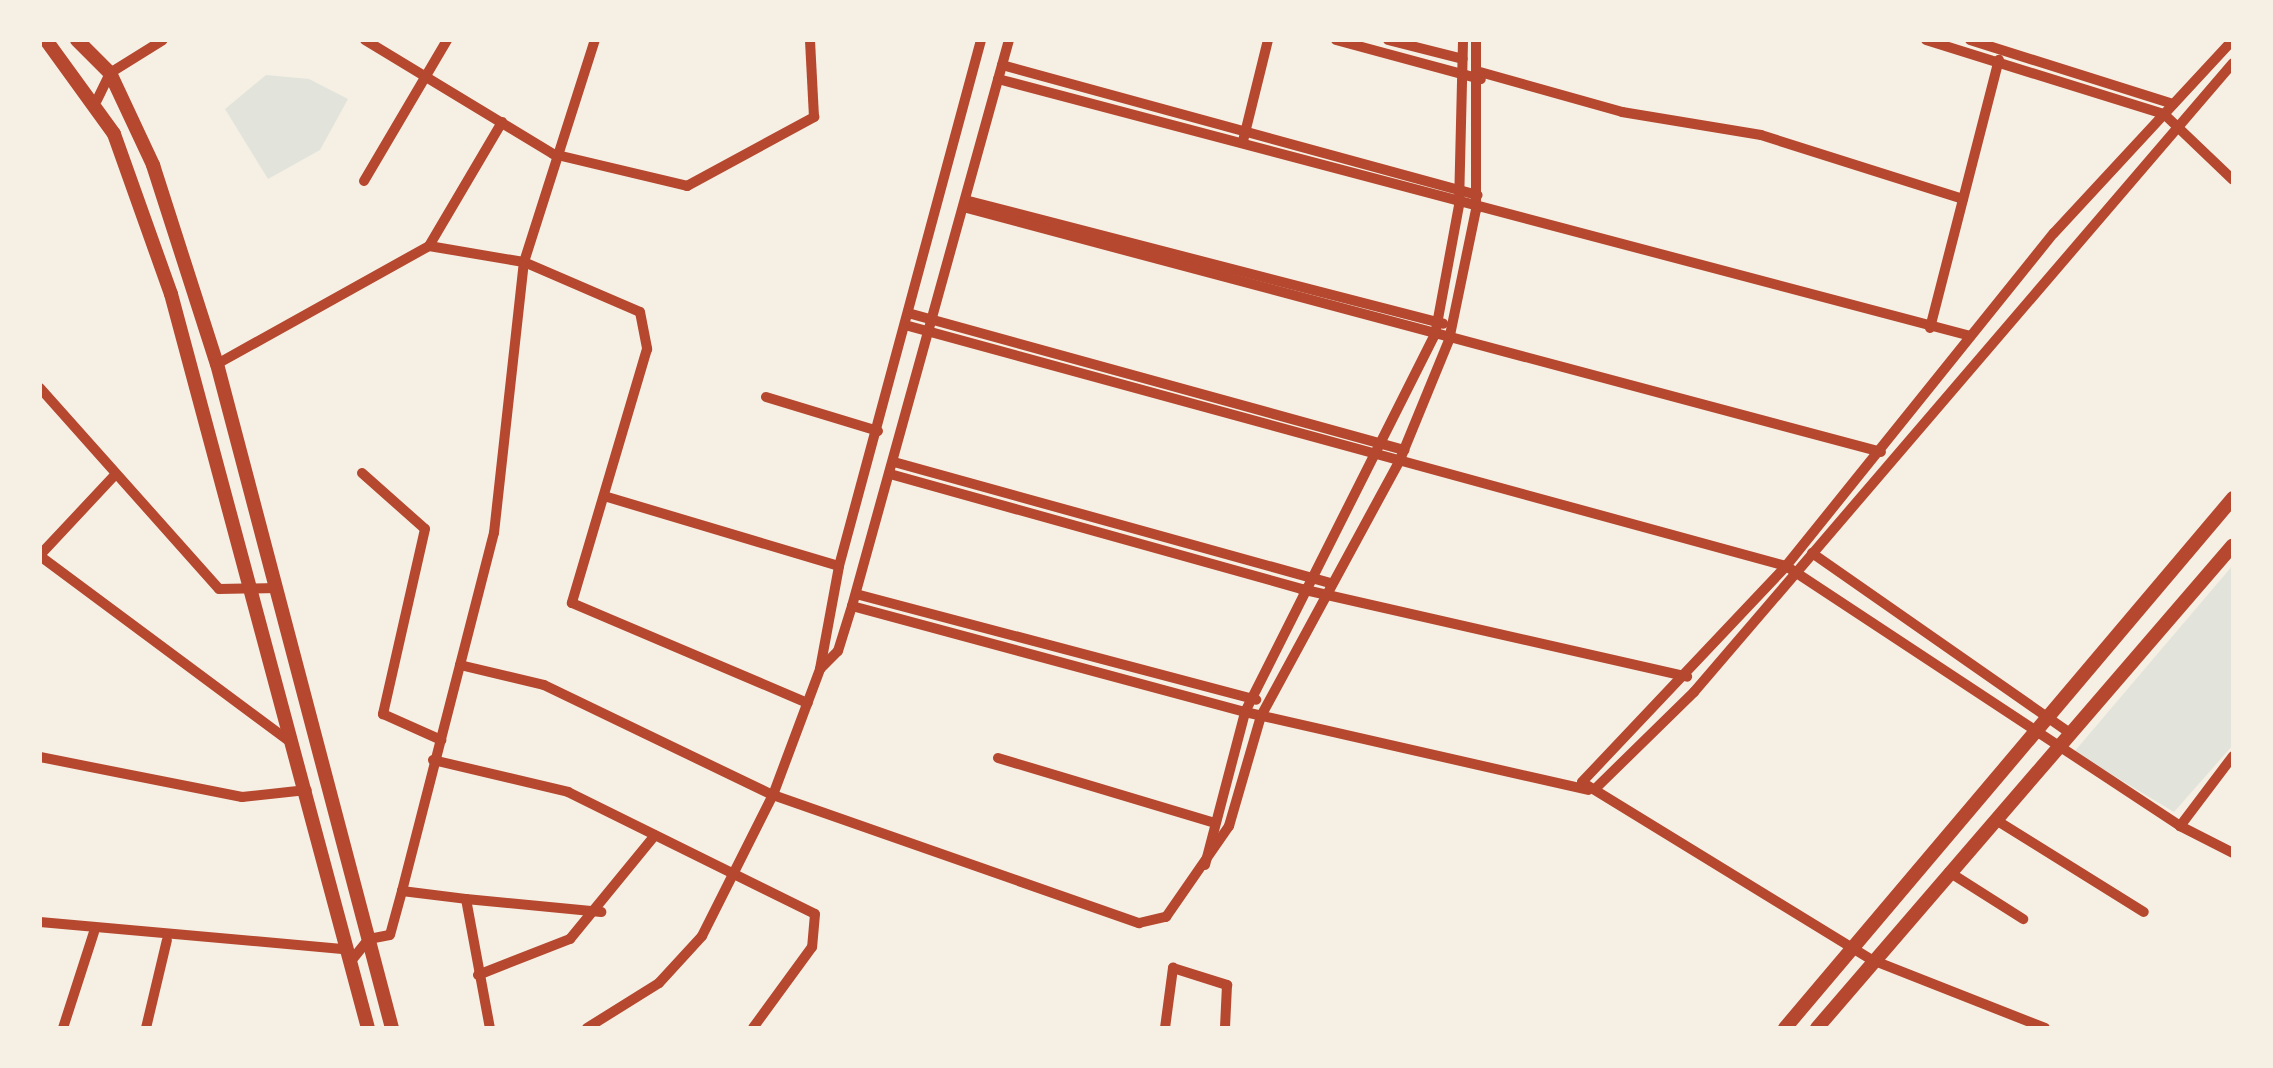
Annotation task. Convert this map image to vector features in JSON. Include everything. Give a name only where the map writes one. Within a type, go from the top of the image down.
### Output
[{"type":"main road","points":[[46,40],[97,100],[171,294],[248,594],[298,746],[368,1028]]},
{"type":"main road","points":[[77,40],[110,73],[153,164],[217,364],[392,1028]]},
{"type":"main road","points":[[1786,1028],[2233,498]]},
{"type":"main road","points":[[1816,1028],[2233,545]]},
{"type":"street","points":[[97,100],[110,73],[163,40]]},
{"type":"street","points":[[365,40],[553,154],[687,186],[814,117],[810,40]]},
{"type":"street","points":[[390,54],[393,40]]},
{"type":"street","points":[[364,181],[446,40]]},
{"type":"street","points":[[40,922],[167,940],[348,955],[368,940],[390,935],[460,665],[510,441],[524,262],[553,154],[595,40]]},
{"type":"street","points":[[587,1028],[660,982],[702,936],[740,870],[773,795],[820,669],[839,566],[981,40]]},
{"type":"street","points":[[820,669],[838,651],[854,600],[1009,40]]},
{"type":"street","points":[[1240,150],[1268,40]]},
{"type":"street","points":[[1336,40],[1361,43],[1460,74],[1622,112],[1761,135],[1963,199]]},
{"type":"street","points":[[1388,40],[1463,59]]},
{"type":"street","points":[[1202,876],[1212,822],[1244,712],[1304,584],[1379,452],[1435,335],[1460,205],[1463,40]]},
{"type":"street","points":[[460,665],[544,685],[773,795],[1139,923],[1166,917],[1202,876],[1229,826],[1262,716],[1327,588],[1399,462],[1449,340],[1478,195],[1480,76],[1476,40]]},
{"type":"street","points":[[1926,40],[2164,114],[2176,130],[2233,180]]},
{"type":"street","points":[[1970,40],[2173,104]]},
{"type":"street","points":[[1597,792],[1791,568],[1971,336],[2233,40]]},
{"type":"street","points":[[1930,328],[1999,60]]},
{"type":"street","points":[[2045,1028],[1872,960],[1858,943],[1582,782],[1597,776],[1791,568],[1812,554],[2233,63]]},
{"type":"street","points":[[1002,65],[1244,137],[1478,195]]},
{"type":"street","points":[[998,79],[1240,150],[1971,336]]},
{"type":"street","points":[[217,364],[429,246],[502,122]]},
{"type":"street","points":[[964,204],[1452,326]]},
{"type":"street","points":[[964,204],[1449,340],[1881,452]]},
{"type":"street","points":[[429,246],[524,262],[640,312],[650,326],[572,603],[808,703]]},
{"type":"street","points":[[907,319],[1379,452],[1399,462],[1791,568],[2033,732],[2180,826],[2233,853]]},
{"type":"street","points":[[40,388],[114,476],[219,589],[248,594],[277,588]]},
{"type":"street","points":[[766,397],[878,431]]},
{"type":"street","points":[[1379,452],[1404,450]]},
{"type":"street","points":[[892,468],[1304,584],[1688,677]]},
{"type":"street","points":[[362,473],[425,529],[382,714],[441,740]]},
{"type":"street","points":[[114,476],[40,555],[298,746]]},
{"type":"street","points":[[604,496],[839,566]]},
{"type":"street","points":[[1812,554],[2071,734]]},
{"type":"street","points":[[854,600],[1268,704]]},
{"type":"street","points":[[854,600],[1244,712],[1597,792]]},
{"type":"street","points":[[2180,826],[2233,756]]},
{"type":"street","points":[[40,758],[242,797],[307,790]]},
{"type":"street","points":[[998,758],[1212,822]]},
{"type":"street","points":[[433,760],[568,792],[655,835],[740,870],[819,924],[753,1028]]},
{"type":"street","points":[[1996,820],[2144,912]]},
{"type":"street","points":[[478,975],[570,940],[600,912],[655,835]]},
{"type":"street","points":[[1949,872],[2023,919]]},
{"type":"street","points":[[402,891],[600,912]]},
{"type":"street","points":[[466,898],[490,1028]]},
{"type":"street","points":[[64,1028],[94,932]]},
{"type":"street","points":[[146,1028],[167,940]]},
{"type":"street","points":[[1164,1028],[1173,968],[1228,985],[1225,1028]]},
{"type":"shaded area","points":[[266,75],[309,79],[348,99],[320,150],[268,179],[225,109]]},
{"type":"shaded area","points":[[2233,565],[2233,745],[2174,812],[2074,752]]}]
